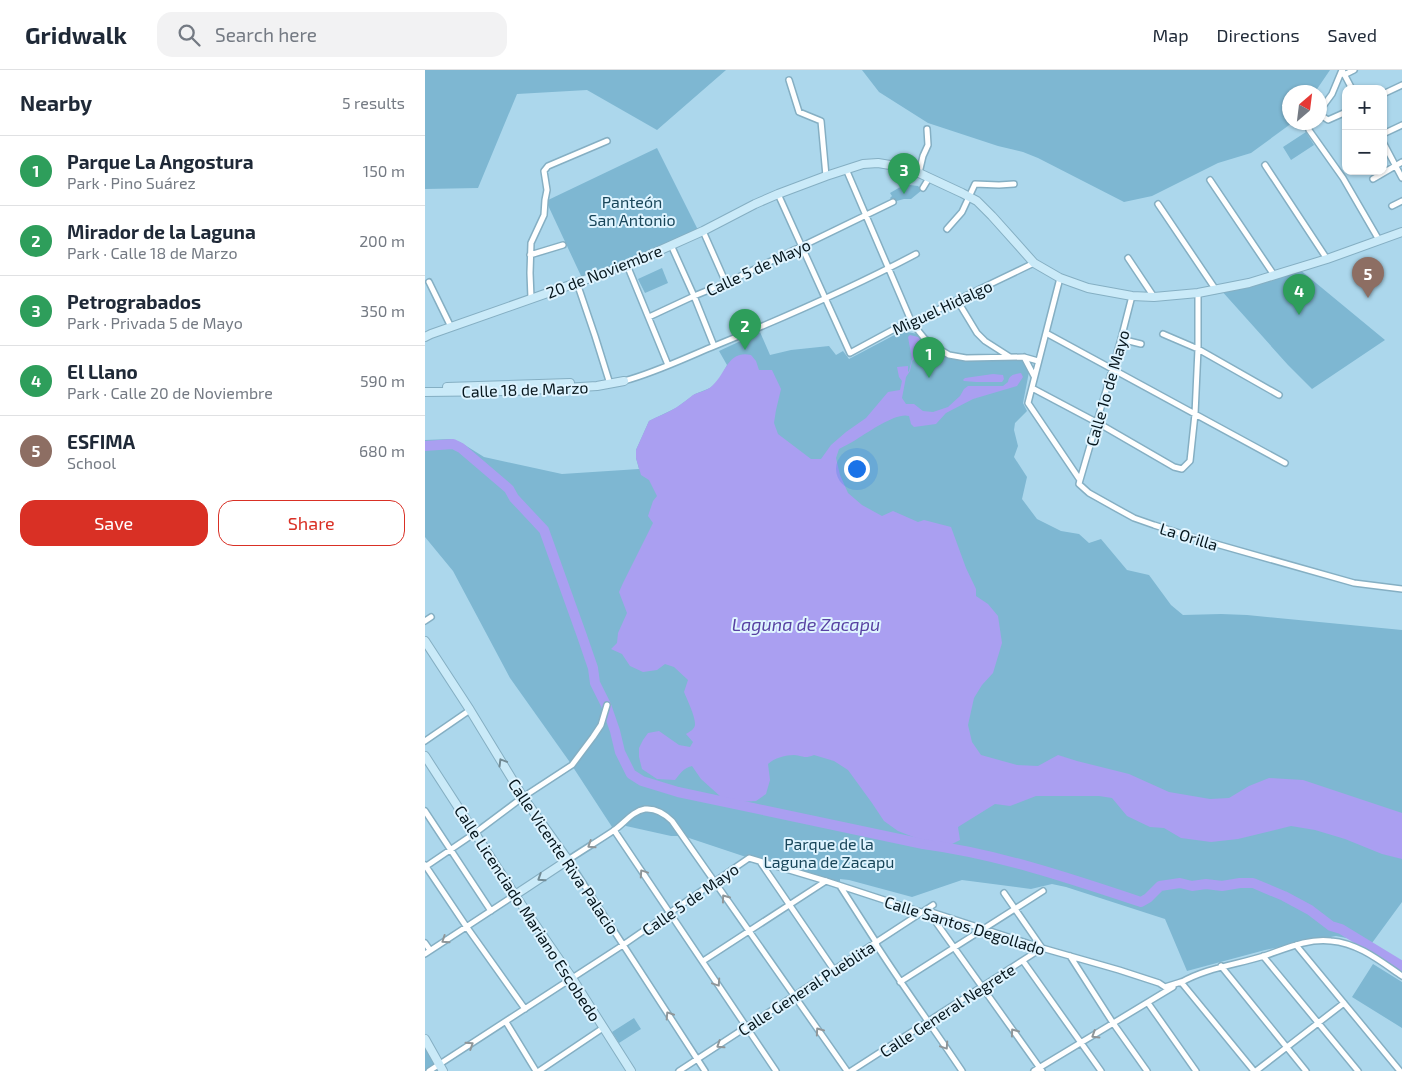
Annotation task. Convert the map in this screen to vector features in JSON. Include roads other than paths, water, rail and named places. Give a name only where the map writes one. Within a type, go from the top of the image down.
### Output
[{"type":"main road","name":"20 de Noviembre","points":[[425,337],[627,265],[703,231],[778,194],[863,164],[878,163],[902,167],[970,197],[977,201],[992,216],[1034,263],[1060,278],[1088,288],[1132,296],[1154,297],[1216,290],[1249,283],[1402,232]]},
{"type":"main road","name":"Calle 18 de Marzo","points":[[425,392],[514,391],[597,386],[624,381]]},
{"type":"main road","name":"Calle 18 de Marzo","points":[[425,388],[610,383]]},
{"type":"main road","name":"Calle Vicente Riva Palacio","points":[[425,641],[523,797],[568,860]]},
{"type":"main road","name":"Calle Licenciado Mariano Escobedo","points":[[425,756],[515,895],[572,978],[631,1071]]},
{"type":"main road","points":[[515,895],[568,860]]},
{"type":"main road","points":[[425,1039],[441,1068]]},
{"type":"street","points":[[1343,72],[1354,70]]},
{"type":"street","points":[[1343,72],[1350,85]]},
{"type":"street","points":[[1327,101],[1343,72]]},
{"type":"street","points":[[789,80],[799,112],[821,121],[826,176]]},
{"type":"street","points":[[1387,92],[1402,85]]},
{"type":"street","points":[[1327,119],[1342,114]]},
{"type":"street","points":[[1387,132],[1402,125]]},
{"type":"street","points":[[919,173],[928,145],[927,130]]},
{"type":"street","points":[[1309,130],[1343,178],[1379,240]]},
{"type":"street","points":[[531,298],[529,273],[531,243],[544,215],[547,190],[544,171],[548,166],[607,141]]},
{"type":"street","points":[[1387,150],[1402,178]]},
{"type":"street","points":[[1373,179],[1402,162]]},
{"type":"street","points":[[1265,164],[1327,258]]},
{"type":"street","points":[[846,169],[912,323],[925,339],[949,355],[966,358],[1024,357],[1038,361]]},
{"type":"street","points":[[923,188],[929,178]]},
{"type":"street","points":[[1210,180],[1274,275]]},
{"type":"street","points":[[947,229],[962,212],[975,184],[1014,184]]},
{"type":"street","points":[[778,194],[825,298]]},
{"type":"street","points":[[1392,206],[1402,201]]},
{"type":"street","name":"Calle 5 de Mayo","points":[[649,317],[726,283],[893,202]]},
{"type":"street","points":[[1157,204],[1216,290]]},
{"type":"street","points":[[703,231],[726,283]]},
{"type":"street","points":[[530,256],[563,245]]},
{"type":"street","points":[[671,245],[714,346]]},
{"type":"street","name":"Calle 18 de Marzo","points":[[624,381],[646,375],[825,298],[916,254]]},
{"type":"street","points":[[1128,258],[1154,297]]},
{"type":"street","name":"Miguel Hidalgo","points":[[825,298],[850,353],[900,326],[912,323],[1034,263]]},
{"type":"street","points":[[627,265],[668,365]]},
{"type":"street","points":[[1060,278],[1032,388],[1098,423],[1174,467],[1183,469],[1190,461],[1195,414],[1198,292]]},
{"type":"street","points":[[429,282],[451,327]]},
{"type":"street","points":[[577,283],[610,383]]},
{"type":"street","name":"Calle 1o de Mayo","points":[[1080,480],[1098,423],[1132,296]]},
{"type":"street","points":[[957,300],[977,333],[985,341],[1010,357]]},
{"type":"street","points":[[1046,333],[1285,463]]},
{"type":"street","points":[[1163,334],[1198,349],[1279,394]]},
{"type":"street","points":[[1121,339],[1141,344]]},
{"type":"street","points":[[1024,357],[1034,376]]},
{"type":"street","name":"La Orilla","points":[[1032,388],[1028,403],[1080,480],[1079,484],[1089,493],[1134,518],[1195,538],[1354,583],[1402,589]]},
{"type":"street","points":[[425,621],[431,617]]},
{"type":"street","points":[[525,1009],[425,866],[572,765],[601,725],[606,707]]},
{"type":"street","points":[[425,741],[470,710]]},
{"type":"street","points":[[568,860],[614,830],[631,815],[644,809],[663,813],[677,828],[847,1071]]},
{"type":"street","points":[[425,811],[491,911]]},
{"type":"street","points":[[614,830],[776,1071]]},
{"type":"street","name":"Calle 5 de Mayo","points":[[429,1071],[441,1068],[525,1009],[670,914],[749,858]]},
{"type":"street","name":"Calle Santos Degollado","points":[[749,858],[1119,970],[1159,983],[1165,987]]},
{"type":"street","name":"Calle Vicente Riva Palacio","points":[[568,860],[705,1071]]},
{"type":"street","points":[[761,862],[834,970]]},
{"type":"street","points":[[703,961],[826,881]]},
{"type":"street","points":[[840,886],[900,982],[929,1021],[962,1071]]},
{"type":"street","points":[[900,982],[1043,891]]},
{"type":"street","points":[[1004,893],[1042,948]]},
{"type":"street","points":[[425,943],[428,952],[515,895]]},
{"type":"street","name":"Calle General Pueblita","points":[[679,1071],[933,905]]},
{"type":"street","points":[[925,912],[954,947],[1041,1069]]},
{"type":"street","points":[[1034,1071],[1041,1069],[1193,976],[1221,966],[1263,956],[1296,945],[1331,940],[1351,945],[1363,950],[1402,976]]},
{"type":"street","points":[[1296,945],[1400,1071]]},
{"type":"street","name":"Calle General Negrete","points":[[851,1071],[1042,948]]},
{"type":"street","points":[[1070,956],[1113,1024],[1147,1071]]},
{"type":"street","points":[[1263,956],[1358,1071]]},
{"type":"street","points":[[1023,961],[1101,1071]]},
{"type":"street","points":[[1221,966],[1306,1071]]},
{"type":"street","points":[[1181,982],[1255,1071],[1344,1004]]},
{"type":"street","points":[[1163,993],[1165,987],[1181,982]]},
{"type":"street","points":[[1148,1002],[1197,1071]]},
{"type":"street","points":[[506,1022],[537,1071],[603,1028]]},
{"type":"water","name":"Laguna de Zacapu","points":[[910,335],[921,340],[917,357],[912,361],[910,371],[906,377],[902,398],[906,404],[914,404],[923,411],[933,412],[948,407],[968,386],[1003,386],[1012,375],[1021,373],[1023,377],[1017,386],[973,399],[946,413],[936,424],[914,427],[909,416],[891,419],[839,449],[836,458],[840,475],[848,493],[862,505],[882,516],[893,511],[918,522],[924,520],[951,527],[976,589],[976,596],[988,604],[998,616],[1002,643],[993,673],[974,698],[968,725],[972,742],[981,755],[1017,765],[1038,766],[1058,755],[1129,774],[1169,792],[1210,799],[1229,798],[1249,786],[1269,778],[1303,780],[1402,813],[1402,859],[1382,854],[1345,839],[1315,830],[1291,826],[1238,839],[1211,842],[1181,838],[1164,828],[1150,827],[1127,816],[1112,798],[1099,796],[1036,796],[1010,806],[995,804],[958,827],[960,840],[950,845],[916,838],[898,831],[884,821],[848,770],[834,761],[814,755],[806,757],[787,756],[768,764],[770,780],[766,794],[756,801],[739,802],[721,797],[701,779],[692,766],[680,773],[675,780],[657,779],[642,769],[639,748],[648,733],[659,731],[679,745],[690,747],[693,742],[686,734],[693,730],[695,725],[693,713],[684,692],[688,680],[674,667],[665,664],[657,670],[643,672],[630,666],[622,654],[611,649],[617,643],[618,633],[627,613],[619,592],[653,523],[648,516],[653,501],[657,496],[649,480],[641,475],[636,458],[636,450],[649,421],[674,409],[693,395],[707,390],[737,356],[743,354],[751,355],[756,361],[759,370],[772,370],[781,389],[774,423],[778,434],[811,459],[821,459],[831,445],[866,418],[888,392],[900,390],[902,381],[897,367],[908,366],[909,371],[912,359],[908,337]]},
{"type":"water","points":[[993,374],[1003,375],[1004,379],[1002,382],[963,380],[965,378]]},
{"type":"waterway","points":[[425,446],[453,444],[461,448],[509,489],[514,498],[544,530],[593,668],[595,683],[606,705],[615,731],[620,752],[631,774],[642,781],[678,792],[1006,860],[1141,902],[1160,886],[1180,883],[1192,886],[1253,883],[1284,896],[1310,910],[1331,926],[1341,929],[1402,966]]},
{"type":"place","name":"Petrograbados","points":[[904,194]]},
{"type":"place","name":"ESFIMA","points":[[1368,298]]},
{"type":"place","name":"El Llano","points":[[1299,315]]},
{"type":"place","name":"Mirador de la Laguna","points":[[745,350]]},
{"type":"place","name":"Parque La Angostura","points":[[929,378]]},
{"type":"park label","name":"Panteón San Antonio","points":[[632,210]]},
{"type":"park label","name":"Parque de la Laguna de Zacapu","points":[[829,852]]}]
